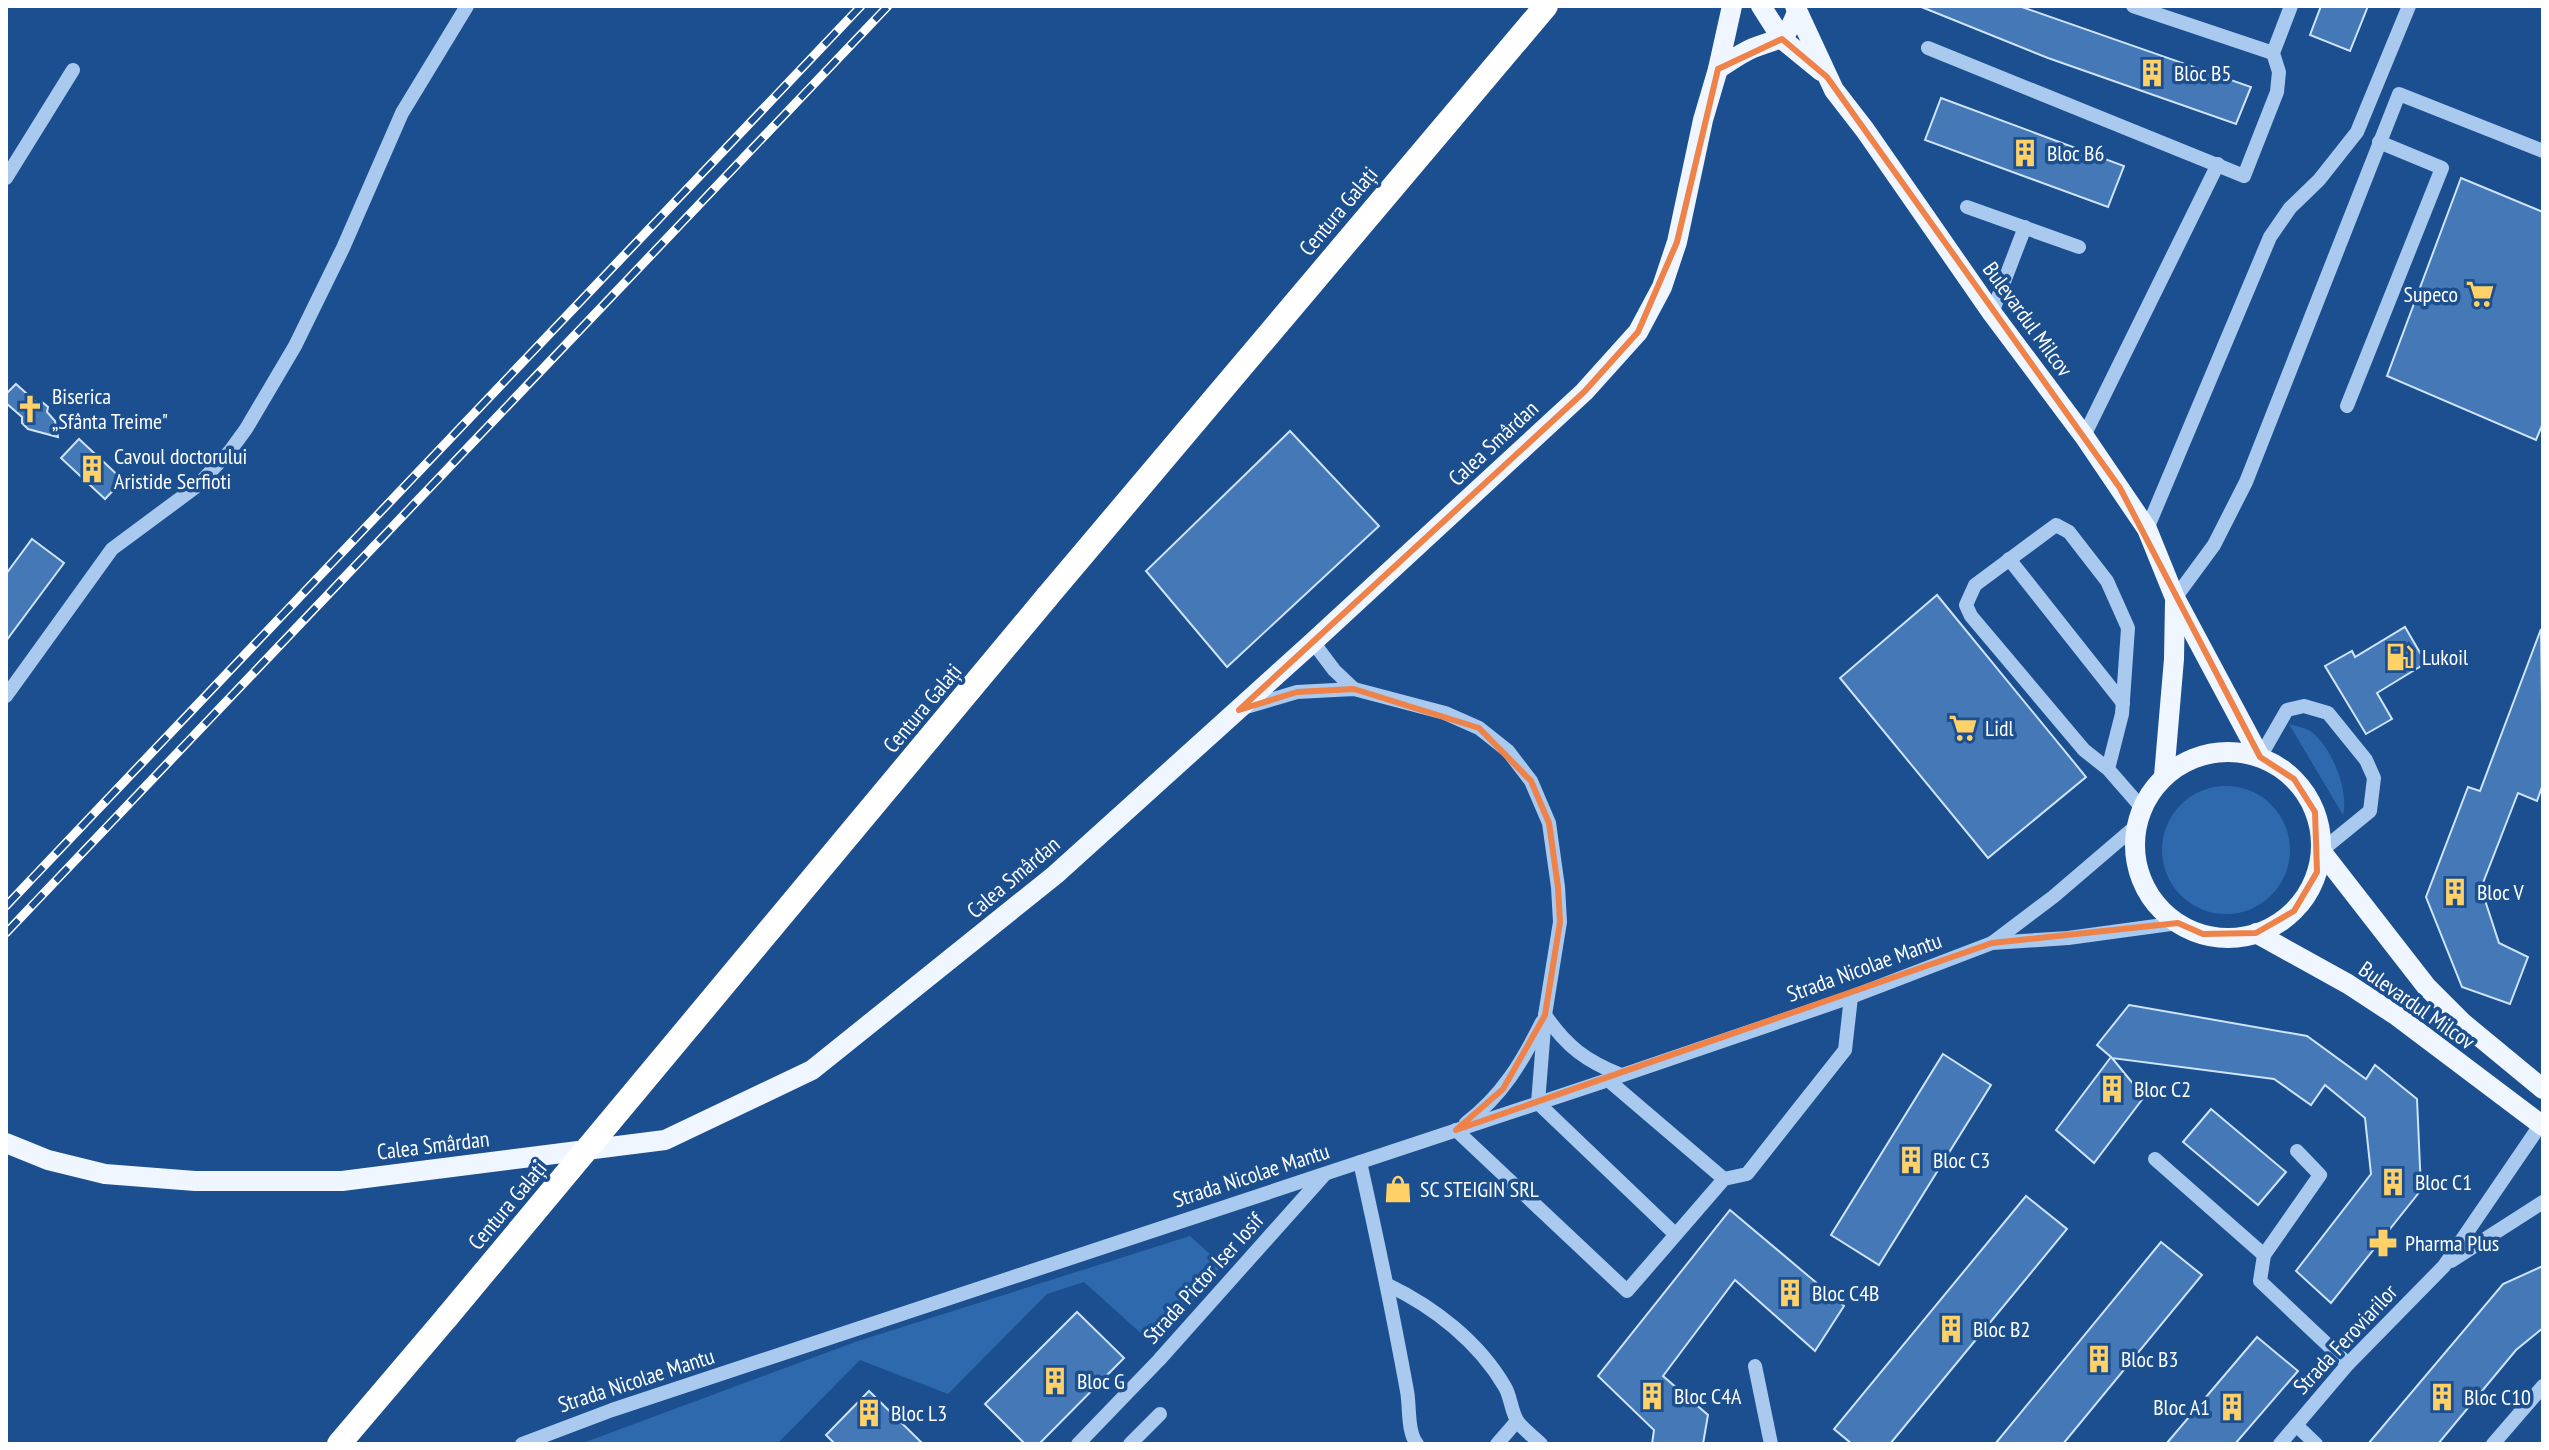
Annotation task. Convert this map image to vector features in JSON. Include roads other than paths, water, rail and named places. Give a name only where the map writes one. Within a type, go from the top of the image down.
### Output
[{"type":"highway","name":"Centura Galați","points":[[339,1444],[1546,6]]},
{"type":"main road","name":"Calea Smârdan","points":[[6,1143],[48,1160],[105,1174],[210,1181],[342,1181],[665,1140],[812,1070],[1055,875],[1584,392],[1638,332],[1662,287],[1677,242],[1732,6]]},
{"type":"main road","name":"Bulevardul Milcov","points":[[1761,6],[1782,39],[1827,77]]},
{"type":"main road","points":[[1718,69],[1752,48],[1782,39],[1792,26],[1796,9]]},
{"type":"main road","name":"Bulevardul Milcov","points":[[1796,9],[1834,90],[1992,313],[2084,436],[2147,529],[2175,598],[2260,757]]},
{"type":"main road","name":"Bulevardul Milcov","points":[[2164,776],[2174,659],[2175,598]]},
{"type":"main road","points":[[2220,751],[2260,757],[2294,779],[2315,812],[2321,851],[2317,872],[2308,893],[2294,911],[2277,924],[2256,933],[2230,938],[2203,934],[2178,923],[2163,912],[2142,881],[2134,844],[2139,817],[2152,791],[2164,776],[2190,760],[2220,751]]},
{"type":"main road","name":"Bulevardul Milcov","points":[[2321,851],[2426,986],[2463,1023],[2543,1089]]},
{"type":"main road","name":"Bulevardul Milcov","points":[[2256,933],[2348,984],[2397,1016],[2542,1123]]},
{"type":"street","points":[[6,696],[112,549],[124,537],[197,486],[246,429],[295,346],[343,248],[402,113],[467,6]]},
{"type":"street","points":[[2133,6],[2273,53]]},
{"type":"street","points":[[1928,48],[2244,176],[2277,92],[2279,72],[2273,53],[2291,6]]},
{"type":"street","points":[[2147,529],[2270,237],[2290,208],[2319,180],[2357,132],[2409,6]]},
{"type":"street","points":[[6,178],[73,70]]},
{"type":"street","points":[[2175,598],[2214,545],[2246,482],[2399,94],[2543,151]]},
{"type":"street","points":[[2347,406],[2442,168],[2379,142]]},
{"type":"street","points":[[2084,436],[2218,164]]},
{"type":"street","points":[[1967,207],[2079,247]]},
{"type":"street","points":[[1992,313],[2025,227]]},
{"type":"street","points":[[2108,769],[2123,703],[2128,628],[2107,581],[2069,532],[2056,525],[1975,585],[1966,605],[1971,616],[2084,750],[2108,769],[2139,817]]},
{"type":"street","points":[[2009,559],[2123,703]]},
{"type":"street","points":[[1313,642],[1321,655],[1354,689]]},
{"type":"street","points":[[1239,710],[1297,692],[1354,689],[1445,713],[1479,728],[1508,751],[1531,781],[1549,823],[1558,887],[1560,922],[1545,1015],[1538,1103],[1675,1234]]},
{"type":"street","points":[[2260,757],[2287,710],[2304,706],[2328,713],[2366,760],[2374,778],[2370,811],[2321,851]]},
{"type":"street","name":"Strada Nicolae Mantu","points":[[522,1444],[612,1410],[1615,1078],[1851,997],[1992,943],[2053,897],[2139,817]]},
{"type":"street","name":"Strada Nicolae Mantu","points":[[1992,943],[2068,938],[2178,923]]},
{"type":"street","points":[[1545,1015],[1520,1064],[1503,1089],[1456,1130],[1627,1291],[1724,1179],[1747,1174],[1845,1050],[1851,997]]},
{"type":"street","points":[[1545,1015],[1561,1038],[1615,1078],[1724,1179]]},
{"type":"street","name":"Strada Feroviarilor","points":[[2280,1444],[2348,1364],[2444,1266],[2542,1123]]},
{"type":"street","points":[[2297,1151],[2320,1175],[2264,1255],[2260,1281],[2348,1364]]},
{"type":"street","points":[[2155,1159],[2264,1255]]},
{"type":"street","points":[[1360,1162],[1388,1285],[1410,1404],[1413,1439],[1417,1444]]},
{"type":"street","name":"Strada Pictor Iser Iosif","points":[[1078,1444],[1159,1360],[1325,1174]]},
{"type":"street","name":"Strada Feroviarilor","points":[[2444,1266],[2543,1202]]},
{"type":"street","points":[[1388,1285],[1413,1297],[1446,1320],[1492,1367],[1507,1390],[1517,1421],[1541,1444]]},
{"type":"street","points":[[1755,1366],[1771,1444]]},
{"type":"street","points":[[2493,1444],[2543,1386]]},
{"type":"street","points":[[1130,1444],[1160,1414]]},
{"type":"street","points":[[1497,1444],[1517,1421]]},
{"type":"street","points":[[2296,1425],[2316,1444]]},
{"type":"railway","points":[[6,906],[861,6]]},
{"type":"railway","points":[[6,933],[888,6]]},
{"type":"place","name":"Bloc B5","points":[[2152,73]]},
{"type":"place","name":"Bloc B6","points":[[2025,153]]},
{"type":"place","name":"Supeco","points":[[2480,294]]},
{"type":"place","name":"Biserica „Sfânta Treime\"","points":[[30,409]]},
{"type":"place","name":"Cavoul doctorului Aristide Serfioti","points":[[92,469]]},
{"type":"place","name":"Lukoil","points":[[2400,657]]},
{"type":"place","name":"Lidl","points":[[1963,728]]},
{"type":"place","name":"Bloc V","points":[[2455,892]]},
{"type":"place","name":"Bloc C2","points":[[2112,1089]]},
{"type":"place","name":"Bloc C3","points":[[1911,1160]]},
{"type":"place","name":"Bloc C1","points":[[2393,1182]]},
{"type":"place","name":"SC STEIGIN SRL","points":[[1398,1189]]},
{"type":"place","name":"Pharma Plus","points":[[2383,1243]]},
{"type":"place","name":"Bloc C4B","points":[[1790,1293]]},
{"type":"place","name":"Bloc B2","points":[[1951,1329]]},
{"type":"place","name":"Bloc B3","points":[[2099,1359]]},
{"type":"place","name":"Bloc G","points":[[1055,1381]]},
{"type":"place","name":"Bloc C4A","points":[[1652,1396]]},
{"type":"place","name":"Bloc C10","points":[[2442,1397]]},
{"type":"place","name":"Bloc A1","points":[[2232,1407]]},
{"type":"place","name":"Bloc L3","points":[[869,1413]]}]
